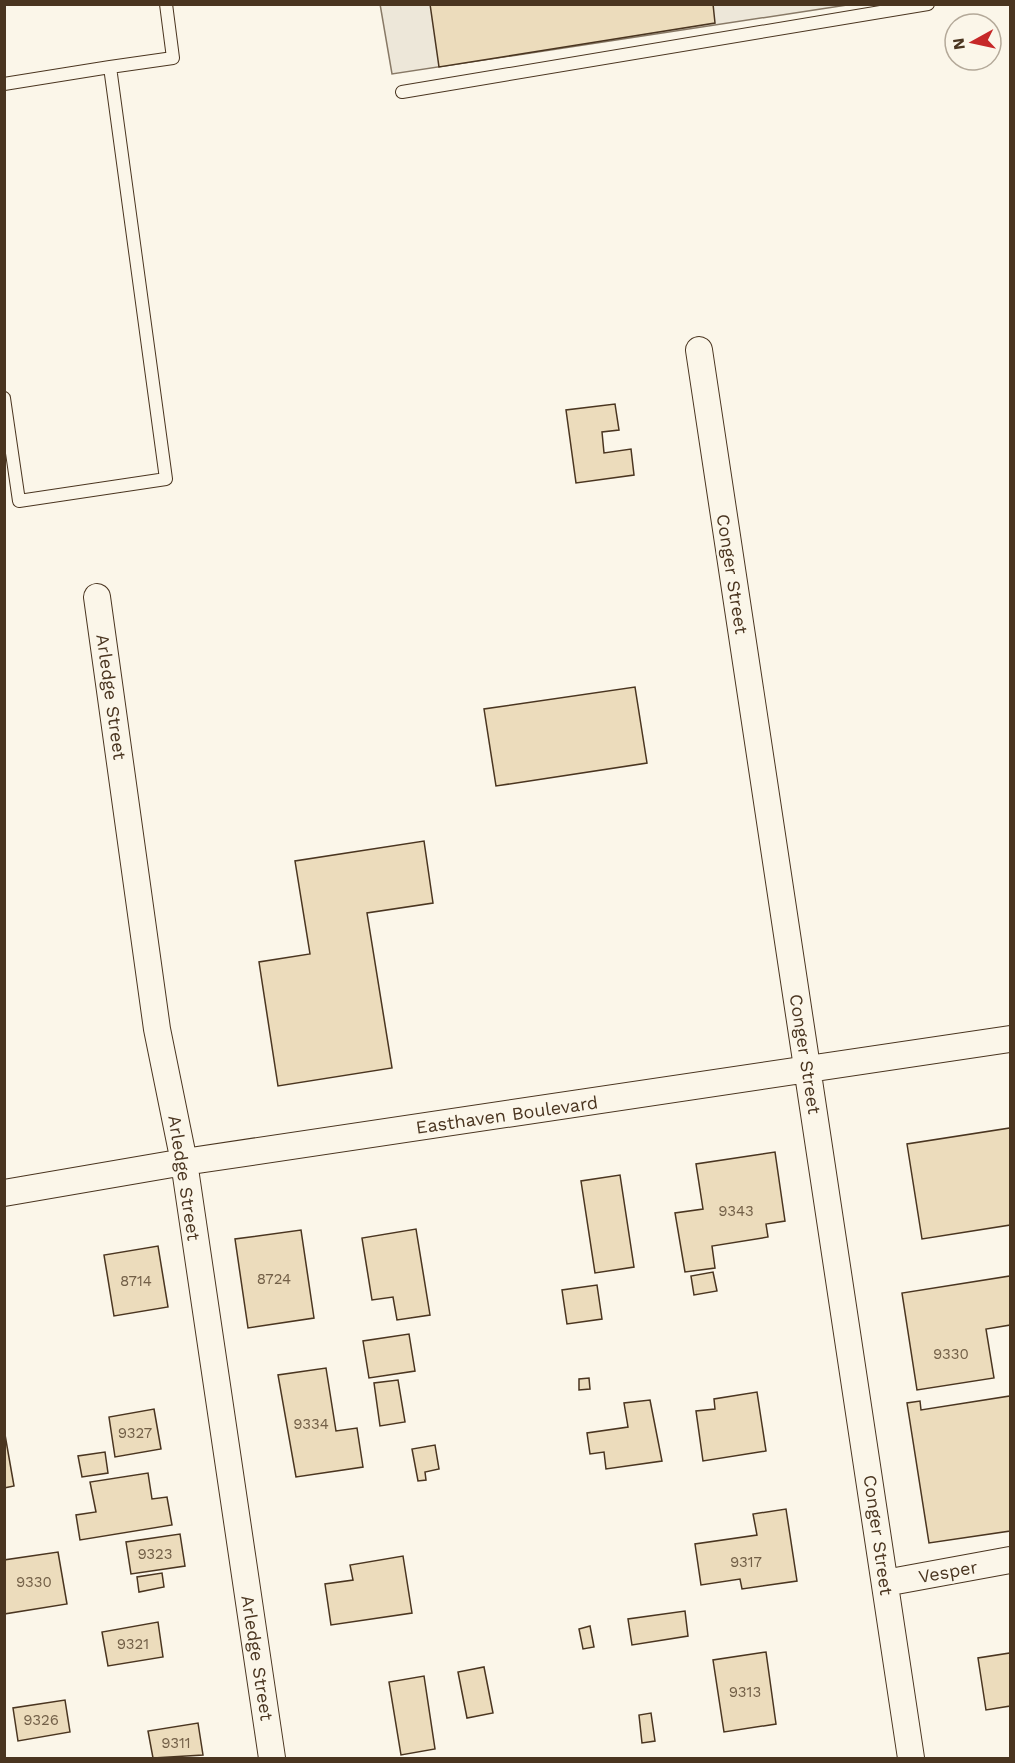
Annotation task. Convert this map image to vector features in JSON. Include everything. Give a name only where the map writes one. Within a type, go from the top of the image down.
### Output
[{"type":"street","name":"Conger Street","points":[[699,350],[911,1758]]},
{"type":"street","name":"Arledge Street","points":[[97,597],[157,1029],[184,1162],[272,1758]]},
{"type":"street","name":"Easthaven Boulevard","points":[[4,1193],[184,1162],[1011,1039]]},
{"type":"street","name":"Vesper","points":[[885,1583],[1011,1560]]},
{"type":"lane","points":[[4,84],[173,58],[166,4]]},
{"type":"lane","points":[[402,92],[928,4]]},
{"type":"lane","points":[[4,398],[19,501],[166,479],[110,67]]},
{"type":"shaded area","points":[[380,4],[847,5],[392,74]]},
{"type":"building","points":[[430,4],[713,4],[715,23],[439,67]]},
{"type":"building","points":[[615,404],[619,430],[602,432],[604,453],[631,449],[634,475],[576,483],[566,410]]},
{"type":"building","points":[[635,687],[647,763],[496,786],[484,709]]},
{"type":"building","points":[[424,841],[433,903],[367,913],[392,1068],[278,1086],[259,962],[310,954],[295,861]]},
{"type":"building","points":[[1010,1128],[1010,1225],[922,1239],[907,1144]]},
{"type":"building","points":[[775,1152],[785,1221],[766,1224],[768,1237],[712,1246],[715,1268],[685,1272],[675,1213],[703,1209],[696,1164]]},
{"type":"building","points":[[620,1175],[634,1267],[595,1273],[581,1181]]},
{"type":"building","points":[[416,1229],[430,1315],[397,1320],[393,1297],[372,1300],[362,1238]]},
{"type":"building","points":[[301,1230],[314,1318],[248,1328],[235,1239]]},
{"type":"building","points":[[158,1246],[168,1307],[114,1316],[104,1255]]},
{"type":"building","points":[[713,1272],[717,1291],[694,1295],[691,1276]]},
{"type":"building","points":[[1010,1276],[1010,1325],[986,1329],[994,1378],[917,1390],[902,1293]]},
{"type":"building","points":[[597,1285],[602,1319],[567,1324],[562,1290]]},
{"type":"building","points":[[409,1334],[415,1371],[369,1378],[363,1341]]},
{"type":"building","points":[[326,1368],[336,1431],[357,1428],[363,1467],[296,1477],[278,1375]]},
{"type":"building","points":[[589,1378],[590,1389],[579,1390],[579,1379]]},
{"type":"building","points":[[398,1380],[405,1422],[380,1426],[374,1383]]},
{"type":"building","points":[[757,1392],[766,1451],[703,1461],[696,1411],[715,1409],[714,1399]]},
{"type":"building","points":[[1010,1396],[1010,1531],[929,1543],[907,1403],[920,1401],[921,1410]]},
{"type":"building","points":[[650,1400],[662,1461],[606,1469],[604,1452],[590,1454],[587,1433],[628,1427],[624,1403]]},
{"type":"building","points":[[154,1409],[161,1449],[115,1457],[109,1417]]},
{"type":"building","points":[[4,1429],[14,1486],[4,1488]]},
{"type":"building","points":[[435,1445],[439,1469],[425,1472],[426,1480],[418,1481],[412,1449]]},
{"type":"building","points":[[105,1452],[108,1473],[82,1477],[78,1456]]},
{"type":"building","points":[[148,1473],[152,1499],[167,1497],[172,1525],[80,1540],[76,1515],[96,1512],[90,1482]]},
{"type":"building","points":[[786,1509],[797,1581],[742,1589],[740,1579],[701,1585],[695,1544],[757,1535],[753,1514]]},
{"type":"building","points":[[180,1534],[185,1566],[131,1574],[126,1542]]},
{"type":"building","points":[[58,1552],[67,1604],[4,1614],[4,1560]]},
{"type":"building","points":[[403,1556],[412,1613],[331,1625],[325,1584],[353,1580],[350,1565]]},
{"type":"building","points":[[162,1573],[164,1587],[139,1592],[137,1577]]},
{"type":"building","points":[[685,1611],[688,1636],[632,1645],[628,1619]]},
{"type":"building","points":[[158,1622],[163,1657],[108,1666],[102,1632]]},
{"type":"building","points":[[590,1626],[594,1647],[583,1649],[579,1629]]},
{"type":"building","points":[[766,1652],[776,1724],[724,1732],[713,1660]]},
{"type":"building","points":[[1010,1653],[1010,1706],[986,1710],[978,1658]]},
{"type":"building","points":[[484,1667],[493,1713],[467,1718],[458,1672]]},
{"type":"building","points":[[424,1676],[435,1749],[401,1755],[389,1682]]},
{"type":"building","points":[[65,1700],[70,1732],[18,1741],[13,1708]]},
{"type":"building","points":[[651,1713],[655,1741],[642,1743],[639,1715]]},
{"type":"building","points":[[198,1723],[203,1755],[153,1758],[148,1731]]}]
